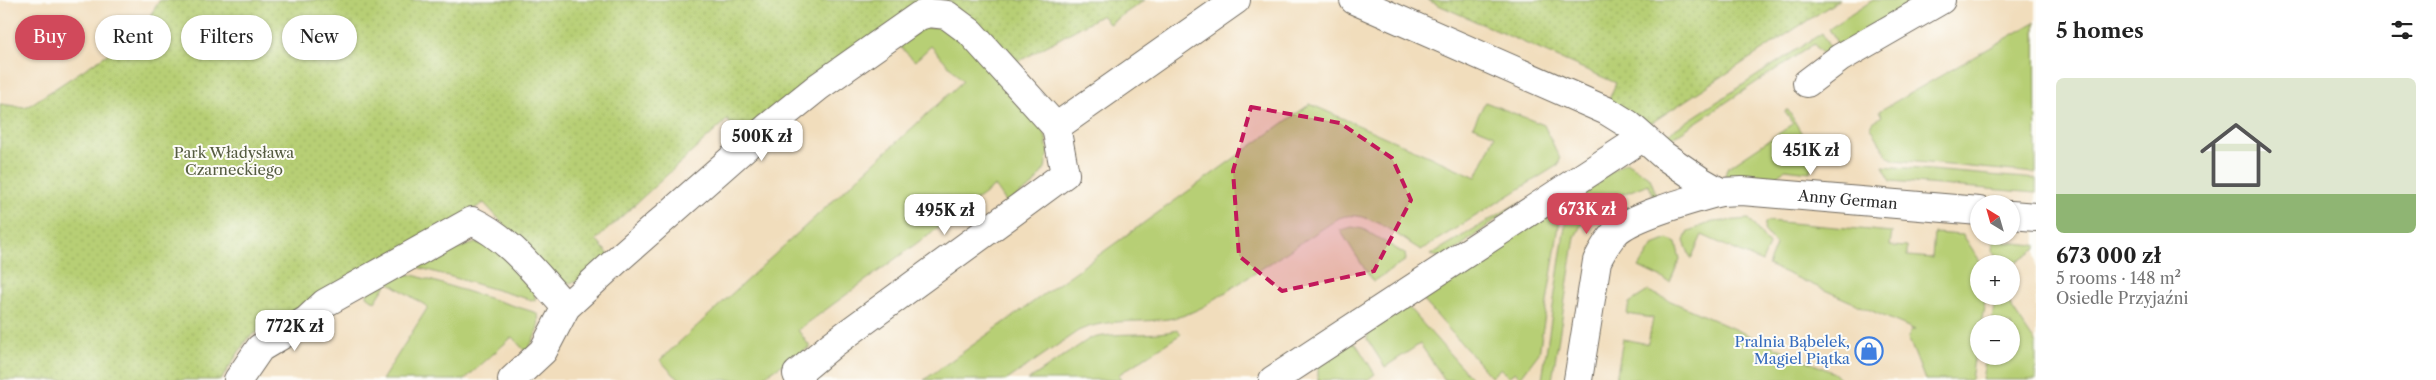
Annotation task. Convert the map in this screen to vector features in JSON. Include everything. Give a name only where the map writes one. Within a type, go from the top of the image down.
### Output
[{"type":"street","points":[[1056,127],[1236,0]]},
{"type":"street","points":[[1354,0],[1607,111],[1628,124],[1642,138],[1720,192]]},
{"type":"street","points":[[1807,83],[1840,58],[1941,0]]},
{"type":"street","points":[[512,380],[543,351],[566,307],[766,128],[818,87],[919,16],[938,13],[947,15],[961,24],[1056,127],[1065,174],[833,344],[797,374],[800,380]]},
{"type":"street","points":[[1272,380],[1301,372],[1642,138]]},
{"type":"street","name":"Anny German","points":[[1578,380],[1597,261],[1616,232],[1628,224],[1693,199],[1720,192],[1742,191],[1970,210]]},
{"type":"street","points":[[2020,216],[2036,217]]},
{"type":"street","points":[[238,380],[260,348],[307,320],[325,303],[472,221],[491,230],[507,243],[566,307]]},
{"type":"highlighted area","points":[[1251,107],[1340,123],[1392,158],[1411,200],[1374,271],[1282,291],[1239,256],[1233,171]]},
{"type":"green space","name":"Park Władysława Czarneckiego","points":[[160,0],[1145,0],[1109,24],[1102,15],[1014,64],[957,9],[741,135],[727,120],[596,240],[610,256],[591,273],[577,281],[570,283],[562,282],[554,278],[484,203],[255,333],[247,339],[221,380],[0,380],[0,104],[24,107],[30,105],[98,60],[171,60],[171,15],[150,15]]},
{"type":"green space","points":[[1427,0],[1839,0],[1648,125],[1608,102],[1616,83]]},
{"type":"green space","points":[[1873,0],[1929,0],[1841,50],[1829,29]]},
{"type":"green space","points":[[2035,22],[2036,173],[1895,160],[1887,156],[1871,127],[1873,122],[1882,116],[1879,111]]},
{"type":"green space","points":[[944,26],[957,31],[1041,128],[1046,138],[1048,152],[1045,168],[1033,185],[1007,203],[995,186],[798,330],[810,347],[758,380],[682,380],[674,375],[660,360],[963,81],[931,46],[915,61],[898,45],[925,28]]},
{"type":"green space","points":[[1822,33],[1833,54],[1822,53],[1814,44],[1665,143],[1660,139]]},
{"type":"green space","points":[[1485,102],[1544,125],[1560,159],[1558,165],[1421,250],[1371,220],[1349,216],[1339,218],[1203,307],[1186,315],[1162,320],[1114,322],[1078,331],[1007,380],[924,380],[1310,104],[1476,177],[1495,135],[1473,126]]},
{"type":"green space","points":[[1788,110],[1817,160],[1817,163],[1811,167],[1810,172],[1785,169],[1772,182],[1725,176],[1727,168],[1793,124],[1785,112]]},
{"type":"green space","points":[[1626,162],[1650,178],[1658,200],[1654,197],[1648,184],[1600,203],[1609,217],[1605,220],[1596,207],[1581,225],[1575,237],[1552,380],[1542,380],[1569,199]]},
{"type":"green space","points":[[1883,166],[2036,179],[2036,193],[1891,181]]},
{"type":"green space","points":[[1518,203],[1445,258],[1430,255]]},
{"type":"green space","points":[[1562,206],[1539,353],[1520,378],[1515,372],[1508,377],[1501,368],[1491,377],[1424,301],[1426,292]]},
{"type":"green space","points":[[1749,219],[1769,245],[1762,262],[1702,235],[1691,259],[1684,241],[1688,231],[1713,222]]},
{"type":"green space","points":[[1768,221],[1892,232],[1890,246],[1907,247],[1907,256],[1932,258],[1934,233],[1963,235],[1976,255],[1970,255],[1970,305],[1984,305],[1983,315],[1970,315],[1970,365],[1973,365],[1971,380],[1925,380],[1908,337],[1911,330],[1915,330],[1768,265],[1776,245],[1764,230],[1765,223]]},
{"type":"green space","points":[[1352,227],[1363,229],[1405,254],[1406,260],[1373,282],[1340,230]]},
{"type":"green space","points":[[1668,239],[1676,243],[1680,259],[1670,282],[1639,267],[1653,245]]},
{"type":"green space","points":[[476,243],[485,245],[502,255],[535,292],[535,301],[417,267],[448,251]]},
{"type":"green space","points":[[1993,245],[2036,245],[2036,249],[2020,260],[2020,255],[1995,255],[1992,251]]},
{"type":"green space","points":[[400,274],[413,275],[534,312],[538,315],[539,320],[534,339],[526,352],[512,337],[464,380],[382,380],[428,307],[388,282],[375,302],[367,296],[368,289]]},
{"type":"green space","points":[[1648,291],[1834,373],[1842,380],[1616,380],[1623,339],[1648,344],[1653,318],[1627,314],[1629,303]]},
{"type":"green space","points":[[1994,305],[2010,305],[2017,315],[1993,315]]},
{"type":"green space","points":[[1408,307],[1473,380],[1445,380],[1420,344],[1385,367],[1367,339],[1369,330]]},
{"type":"green space","points":[[2020,320],[2036,344],[2036,380],[1982,380],[1984,365],[2020,365]]},
{"type":"green space","points":[[1178,330],[1181,334],[1118,375],[1121,380],[1028,380],[1089,339],[1110,335]]},
{"type":"green space","points":[[1350,342],[1356,344],[1375,374],[1367,380],[1318,380],[1318,365]]},
{"type":"place","name":"Pralnia Bąbelek, Magiel Piątka","points":[[1869,351]]}]
